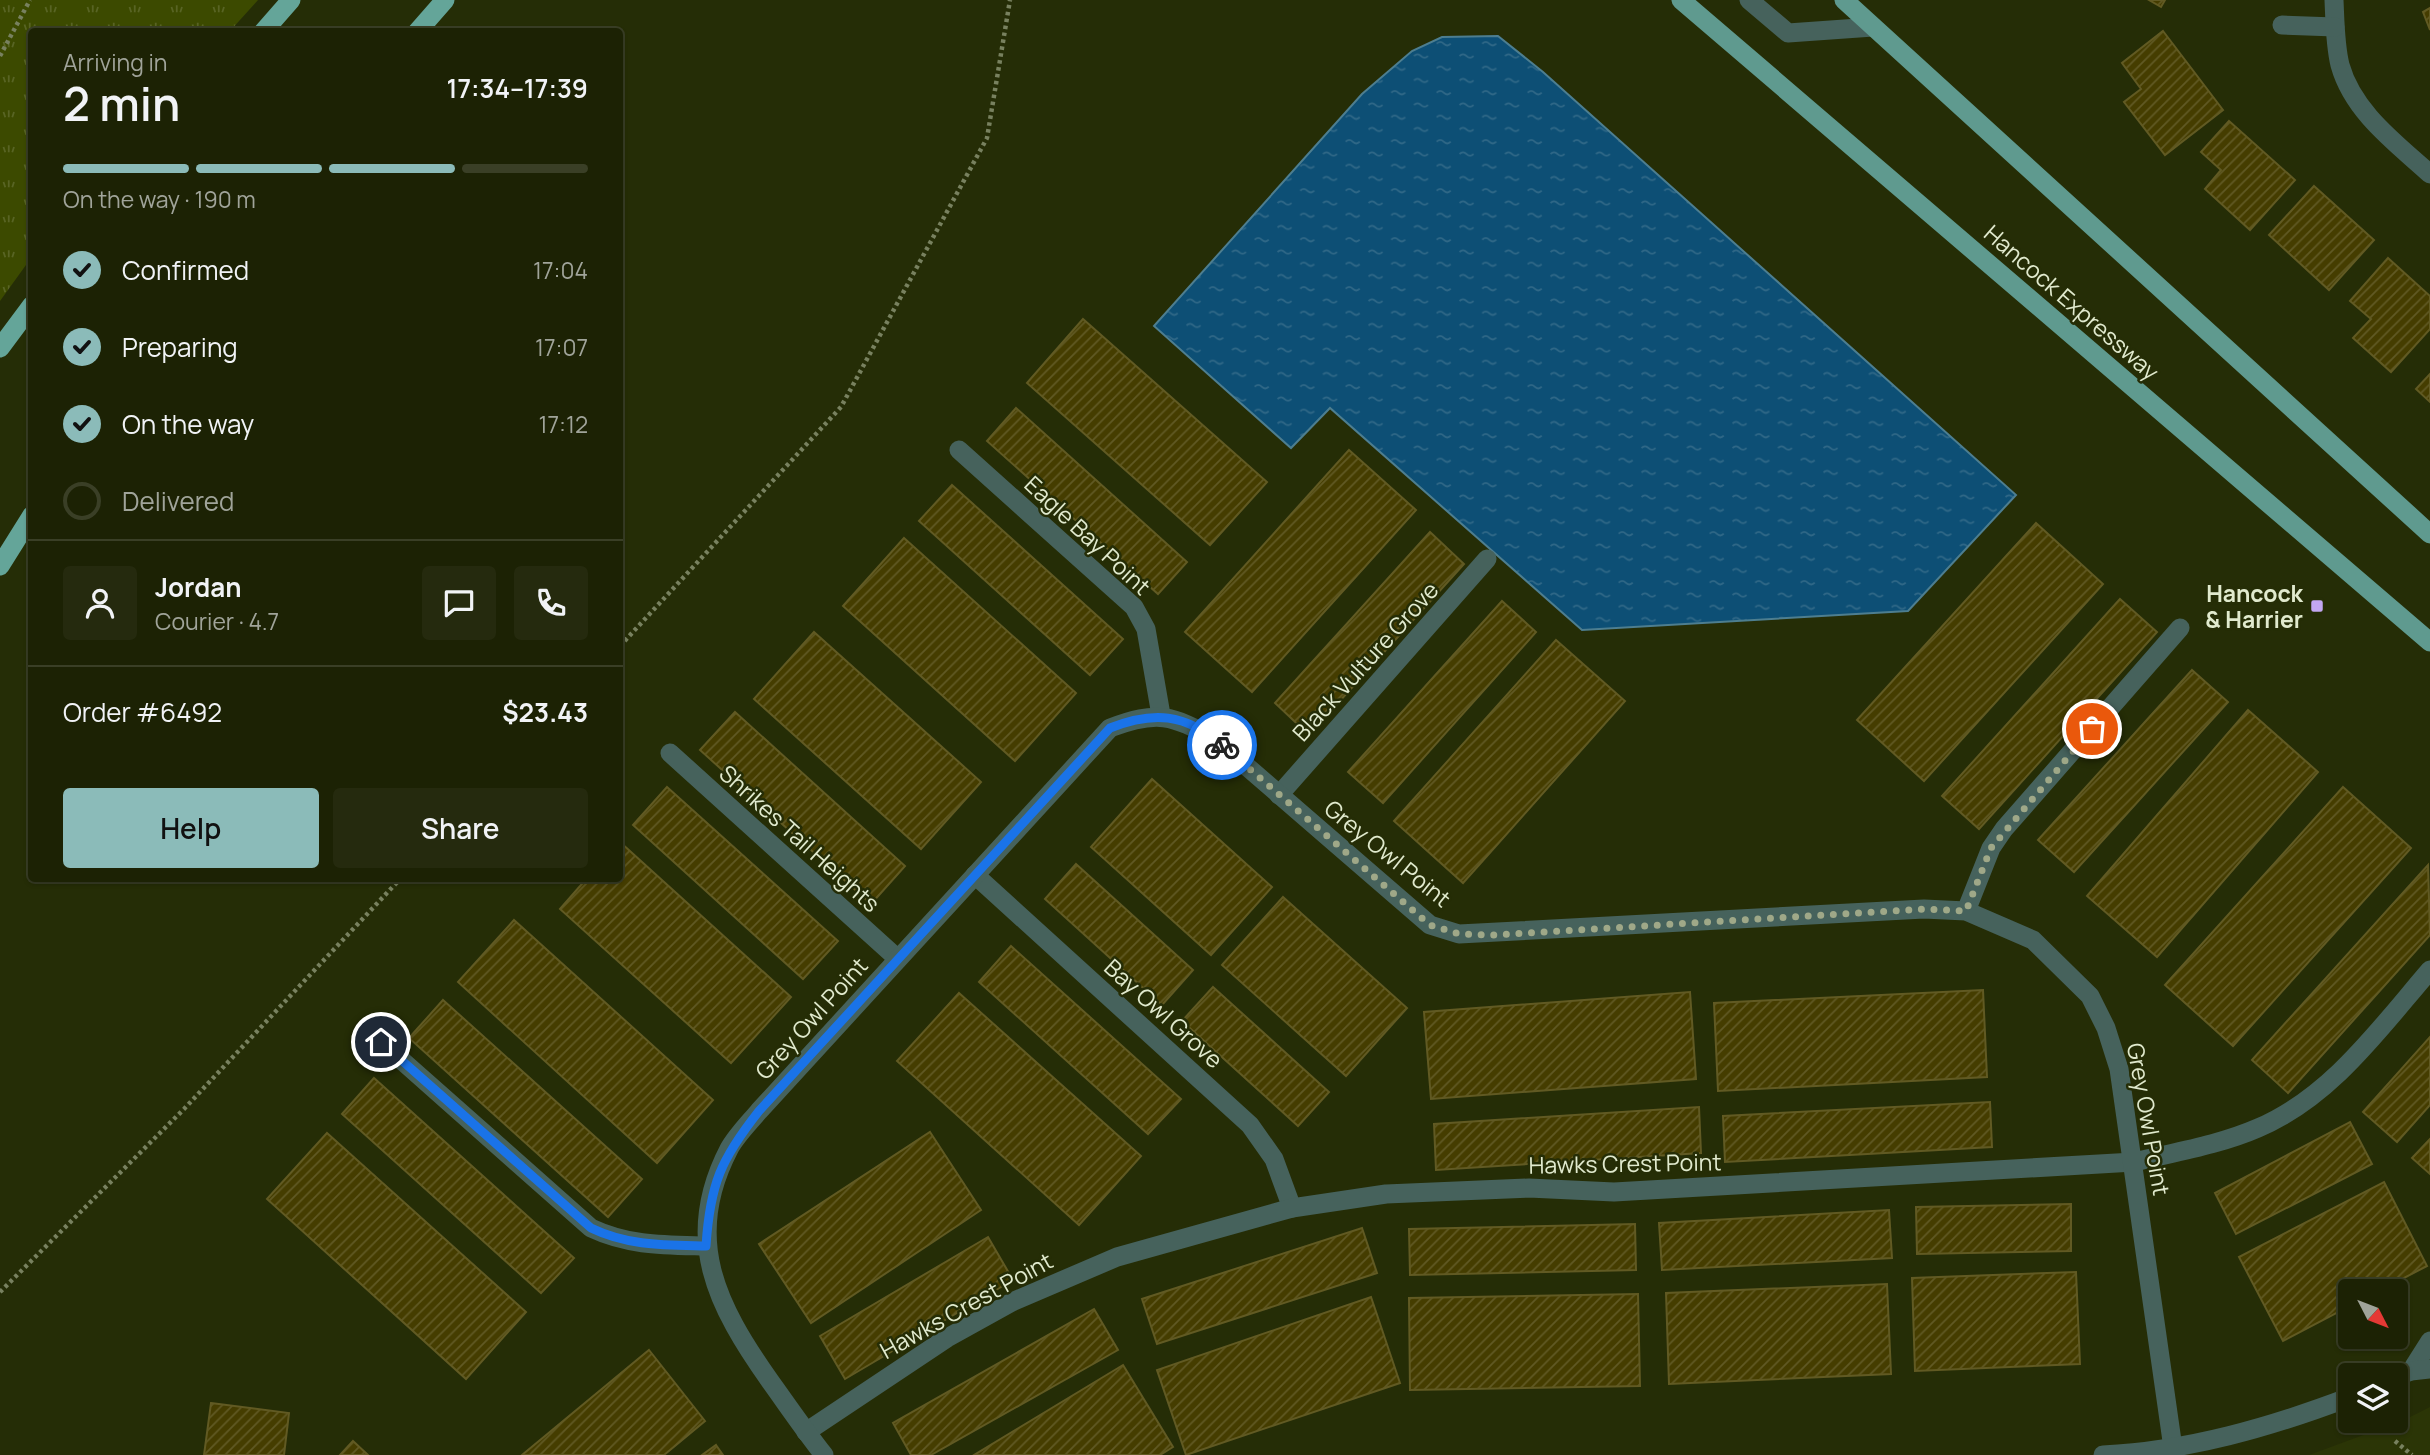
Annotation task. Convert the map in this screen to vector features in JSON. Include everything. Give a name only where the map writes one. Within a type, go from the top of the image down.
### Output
[{"type":"highway","points":[[266,28],[291,0]]},
{"type":"highway","points":[[420,28],[445,0]]},
{"type":"highway","points":[[0,348],[28,310]]},
{"type":"highway","points":[[0,566],[28,521]]},
{"type":"main road","name":"Hancock Expressway","points":[[1681,0],[2430,642]]},
{"type":"main road","points":[[1844,0],[2430,534]]},
{"type":"street","points":[[1749,0],[1788,33],[1873,27]]},
{"type":"street","points":[[2334,0],[2340,66],[2358,103],[2381,129],[2430,174]]},
{"type":"street","points":[[2282,24],[2335,27]]},
{"type":"street","name":"Eagle Bay Point","points":[[959,450],[1135,607],[1146,629],[1161,715]]},
{"type":"street","name":"Black Vulture Grove","points":[[1279,794],[1487,559]]},
{"type":"street","points":[[1966,911],[1991,848],[2004,829],[2180,628]]},
{"type":"street","name":"Grey Owl Point","points":[[820,1454],[744,1344],[726,1313],[712,1275],[706,1246],[708,1216],[716,1181],[730,1147],[1110,728],[1136,718],[1161,715],[1186,723],[1215,739],[1430,925],[1459,934],[1924,909],[1966,911],[2033,940],[2090,996],[2106,1028],[2119,1069],[2174,1451]]},
{"type":"street","name":"Shrikes Tail Heights","points":[[670,753],[898,960]]},
{"type":"street","name":"Bay Owl Grove","points":[[975,875],[1250,1125],[1274,1159],[1293,1208]]},
{"type":"street","name":"Hawks Crest Point","points":[[806,1432],[947,1338],[1061,1280],[1117,1257],[1293,1208],[1386,1195],[1529,1188],[1614,1192],[2134,1162],[2206,1145],[2259,1128],[2298,1106],[2354,1058],[2430,970]]},
{"type":"street","points":[[381,1042],[591,1228],[615,1240],[649,1245],[706,1246]]},
{"type":"street","points":[[2412,1373],[2430,1342]]},
{"type":"street","points":[[2103,1455],[2174,1451],[2290,1420],[2338,1402]]},
{"type":"path","points":[[0,56],[30,0]]},
{"type":"path","points":[[623,643],[841,407],[987,138],[1010,0]]},
{"type":"path","points":[[0,1292],[184,1110],[397,882]]},
{"type":"path","points":[[2395,1441],[2412,1455]]},
{"type":"shaded area","points":[[2430,1407],[2430,1455],[2309,1455],[2369,1433],[2408,1433],[2408,1418]]},
{"type":"green space","points":[[0,0],[258,0],[233,28],[28,28],[28,262],[0,301]]},
{"type":"water","points":[[1498,36],[1543,72],[2016,495],[1908,611],[1582,630],[1330,408],[1291,448],[1154,326],[1362,94],[1412,51],[1442,37]]},
{"type":"building","points":[[2149,0],[2165,0],[2161,7]]},
{"type":"building","points":[[2430,8],[2430,30],[2423,12]]},
{"type":"building","points":[[2163,31],[2223,110],[2165,155],[2124,102],[2141,89],[2122,63]]},
{"type":"building","points":[[2229,121],[2295,180],[2250,230],[2205,189],[2221,170],[2201,152]]},
{"type":"building","points":[[2314,186],[2374,240],[2329,290],[2269,235]]},
{"type":"building","points":[[2388,258],[2430,296],[2430,329],[2391,372],[2353,338],[2371,319],[2350,301]]},
{"type":"building","points":[[1083,319],[1267,482],[1210,545],[1027,383]]},
{"type":"building","points":[[2430,374],[2430,402],[2416,389]]},
{"type":"building","points":[[1016,408],[1187,562],[1158,594],[987,441]]},
{"type":"building","points":[[1349,450],[1416,510],[1252,692],[1185,632]]},
{"type":"building","points":[[952,485],[1123,639],[1090,675],[919,521]]},
{"type":"building","points":[[2036,523],[2103,584],[1924,781],[1857,720]]},
{"type":"building","points":[[1430,532],[1464,564],[1309,735],[1275,703]]},
{"type":"building","points":[[904,538],[1076,693],[1015,761],[843,606]]},
{"type":"building","points":[[2120,599],[2157,632],[1979,829],[1942,796]]},
{"type":"building","points":[[1502,601],[1536,632],[1383,803],[1348,772]]},
{"type":"building","points":[[814,632],[981,782],[921,849],[754,699]]},
{"type":"building","points":[[1556,640],[1625,701],[1463,883],[1394,821]]},
{"type":"building","points":[[2192,670],[2228,702],[2074,872],[2038,840]]},
{"type":"building","points":[[2248,710],[2318,772],[2157,957],[2087,896]]},
{"type":"building","points":[[735,712],[905,866],[871,904],[700,750]]},
{"type":"building","points":[[1152,779],[1272,887],[1211,955],[1091,847]]},
{"type":"building","points":[[667,787],[838,941],[803,979],[633,825]]},
{"type":"building","points":[[2343,787],[2411,848],[2233,1046],[2165,985]]},
{"type":"building","points":[[623,845],[791,997],[731,1063],[560,909],[584,882],[623,882]]},
{"type":"building","points":[[1076,864],[1193,970],[1162,1005],[1045,899]]},
{"type":"building","points":[[2428,865],[2430,935],[2288,1093],[2252,1060]]},
{"type":"building","points":[[1283,897],[1407,1008],[1346,1076],[1222,965]]},
{"type":"building","points":[[514,920],[713,1100],[657,1163],[458,982]]},
{"type":"building","points":[[1011,946],[1181,1099],[1148,1134],[979,982]]},
{"type":"building","points":[[1213,987],[1329,1092],[1298,1126],[1182,1021]]},
{"type":"building","points":[[1983,990],[1987,1077],[1718,1091],[1714,1003]]},
{"type":"building","points":[[1690,992],[1696,1079],[1431,1099],[1424,1012]]},
{"type":"building","points":[[959,993],[1141,1156],[1079,1225],[897,1061]]},
{"type":"building","points":[[443,1000],[642,1179],[608,1217],[409,1038]]},
{"type":"building","points":[[2430,1037],[2430,1105],[2397,1142],[2363,1112]]},
{"type":"building","points":[[374,1078],[574,1258],[541,1293],[342,1114]]},
{"type":"building","points":[[1990,1102],[1992,1147],[1725,1162],[1723,1116]]},
{"type":"building","points":[[1699,1107],[1701,1153],[1436,1170],[1434,1124]]},
{"type":"building","points":[[2350,1122],[2372,1164],[2236,1234],[2215,1193]]},
{"type":"building","points":[[930,1132],[981,1210],[811,1323],[759,1244]]},
{"type":"building","points":[[327,1133],[526,1312],[466,1379],[267,1199]]},
{"type":"building","points":[[2430,1139],[2430,1174],[2412,1158]]},
{"type":"building","points":[[2384,1182],[2427,1266],[2402,1279],[2338,1279],[2338,1312],[2283,1341],[2239,1257]]},
{"type":"building","points":[[2071,1204],[2071,1251],[1917,1254],[1916,1207]]},
{"type":"building","points":[[1889,1210],[1892,1258],[1662,1270],[1659,1223]]},
{"type":"building","points":[[1635,1224],[1636,1270],[1410,1275],[1409,1229]]},
{"type":"building","points":[[1362,1228],[1377,1273],[1157,1344],[1142,1299]]},
{"type":"building","points":[[988,1237],[1013,1280],[845,1379],[820,1336]]},
{"type":"building","points":[[2076,1272],[2080,1364],[1915,1371],[1912,1278]]},
{"type":"building","points":[[1887,1284],[1891,1374],[1669,1384],[1666,1293]]},
{"type":"building","points":[[1638,1294],[1640,1386],[1410,1390],[1409,1298]]},
{"type":"building","points":[[1371,1297],[1400,1383],[1186,1455],[1157,1370]]},
{"type":"building","points":[[1094,1309],[1118,1350],[931,1455],[911,1455],[893,1423]]},
{"type":"building","points":[[649,1350],[705,1421],[664,1455],[522,1455]]},
{"type":"building","points":[[1123,1365],[1173,1447],[1160,1455],[974,1455]]},
{"type":"building","points":[[211,1403],[289,1413],[284,1455],[204,1455]]},
{"type":"building","points":[[353,1441],[368,1455],[340,1455]]},
{"type":"building","points":[[716,1445],[723,1455],[702,1455]]},
{"type":"way so far","points":[[1222,745],[1430,925],[1459,934],[1494,935],[1924,909],[1966,911],[1991,848],[2004,829],[2092,729]]},
{"type":"place","name":"Hancock & Harrier","points":[[2317,606]]},
{"type":"route","points":[[381,1042],[591,1228],[615,1240],[649,1245],[706,1246],[708,1216],[716,1181],[730,1147],[759,1111],[1110,728],[1136,718],[1161,715],[1186,723],[1222,745]]}]
